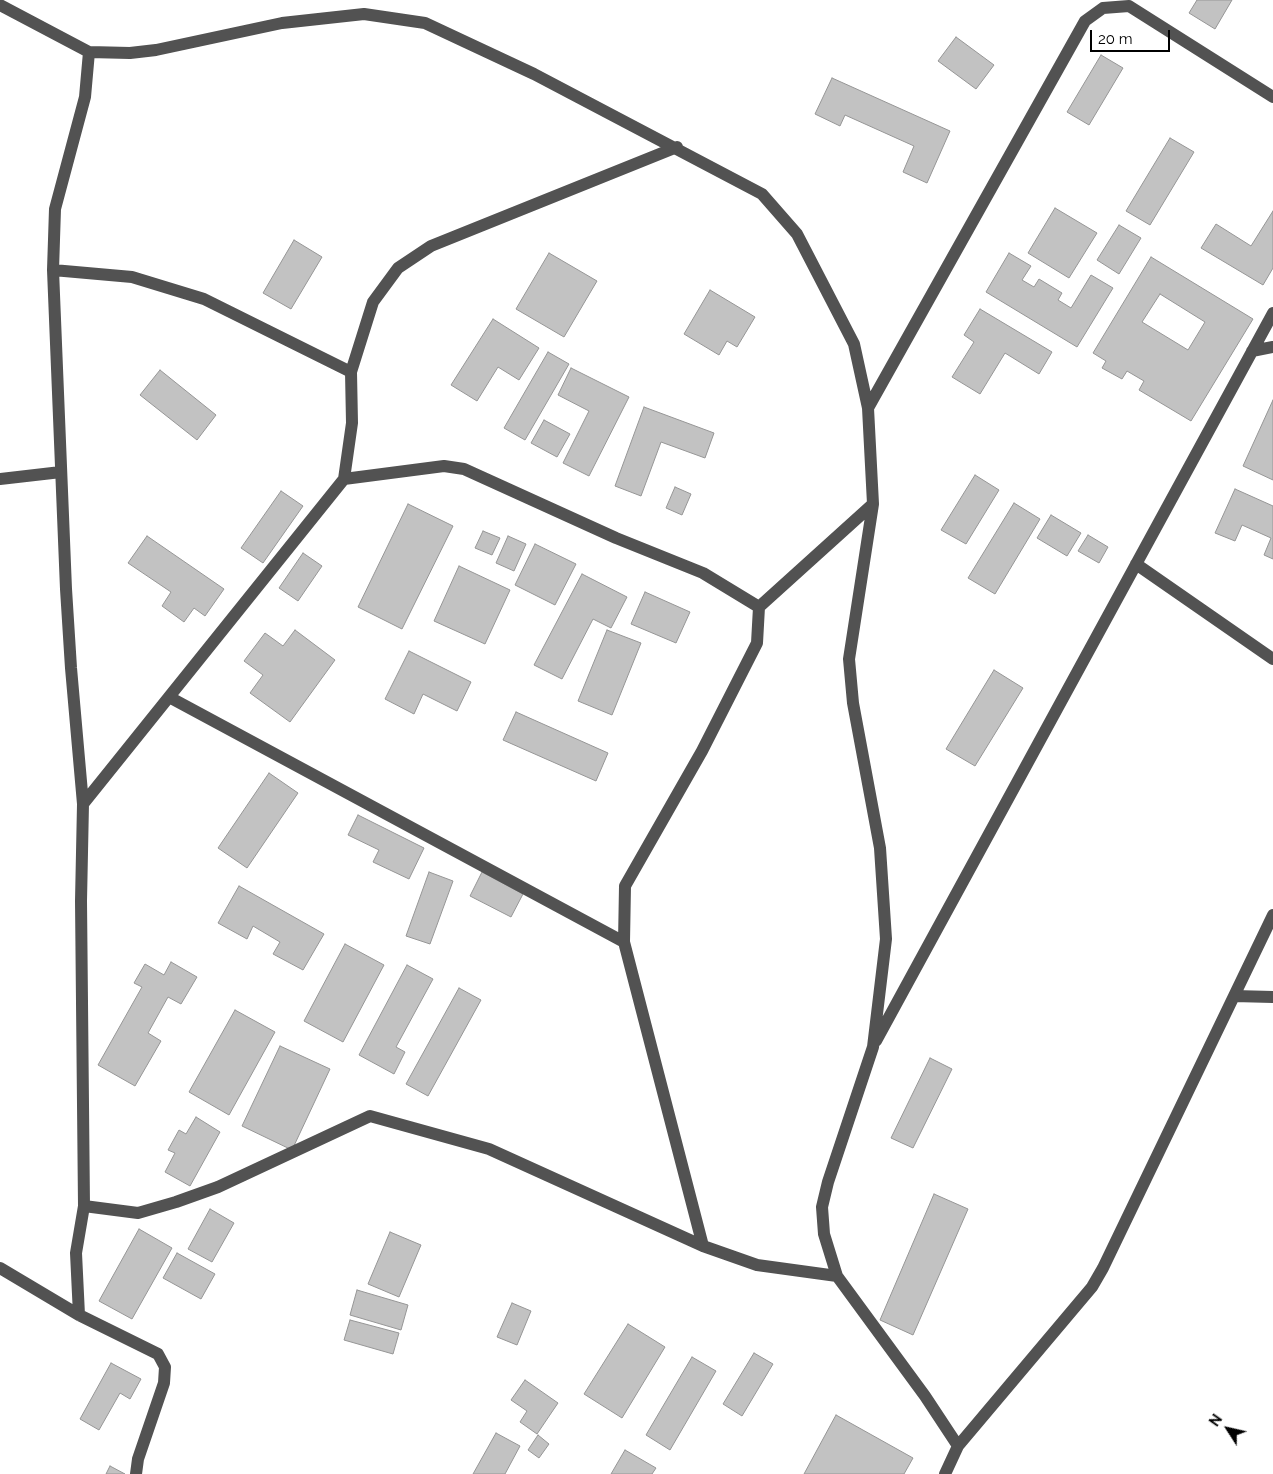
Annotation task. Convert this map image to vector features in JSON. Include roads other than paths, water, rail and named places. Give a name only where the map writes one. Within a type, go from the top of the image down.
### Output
[{"type":"street","points":[[0,5],[89,52],[130,53],[156,50],[282,24],[364,14],[394,17],[433,26],[534,74],[677,147],[762,194],[797,234],[854,344],[868,408],[873,504],[850,659],[853,703],[880,848],[886,940],[872,1047],[828,1182],[822,1207],[824,1234],[837,1276],[925,1396],[958,1446]]},
{"type":"street","points":[[868,408],[1085,21],[1103,8],[1129,6],[1273,97]]},
{"type":"street","points":[[79,1315],[76,1253],[84,1206],[83,804],[70,668],[53,270],[55,209],[85,97],[89,52]]},
{"type":"street","points":[[83,804],[344,479],[352,423],[351,372],[372,302],[398,268],[431,246],[677,147]]},
{"type":"street","points":[[53,270],[132,277],[204,299],[351,372]]},
{"type":"street","points":[[872,1047],[1273,313]]},
{"type":"street","points":[[1252,351],[1273,347]]},
{"type":"street","points":[[344,479],[444,466],[464,469],[616,538],[703,573],[758,607]]},
{"type":"street","points":[[0,479],[61,472]]},
{"type":"street","points":[[703,1246],[624,942],[625,886],[702,751],[758,643],[758,607],[873,504]]},
{"type":"street","points":[[1136,564],[1273,659]]},
{"type":"street","points":[[169,697],[624,942]]},
{"type":"street","points":[[946,1474],[958,1446],[1092,1287],[1273,915]]},
{"type":"street","points":[[1234,996],[1273,997]]},
{"type":"street","points":[[84,1206],[138,1213],[176,1202],[218,1187],[370,1116],[489,1150],[703,1246],[757,1265],[837,1276]]},
{"type":"street","points":[[0,1268],[79,1315],[158,1354],[165,1367],[164,1383],[138,1459],[136,1474]]}]
